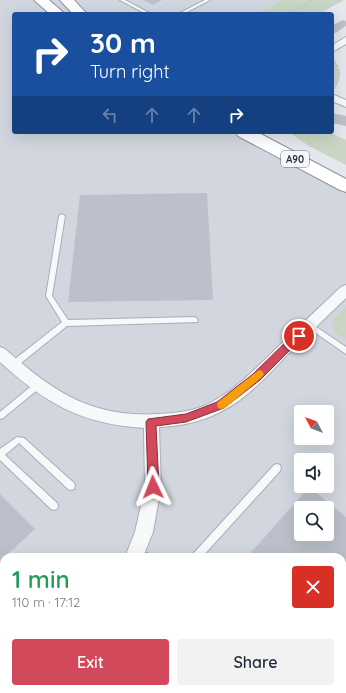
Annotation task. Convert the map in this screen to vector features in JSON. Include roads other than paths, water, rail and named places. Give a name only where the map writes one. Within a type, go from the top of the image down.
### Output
[{"type":"highway","points":[[41,0],[56,12]]},
{"type":"highway","points":[[67,0],[78,12]]},
{"type":"highway","name":"A90","points":[[248,134],[346,186]]},
{"type":"highway","name":"A90","points":[[277,134],[346,170]]},
{"type":"street","points":[[334,47],[346,40]]},
{"type":"street","points":[[334,95],[346,104]]},
{"type":"street","points":[[0,353],[38,385],[65,403],[88,414],[113,419],[151,422],[186,418],[220,405],[256,377],[346,290]]},
{"type":"street","points":[[136,553],[144,532],[153,487],[151,422]]},
{"type":"lane","points":[[122,0],[145,12]]},
{"type":"lane","points":[[184,12],[208,0]]},
{"type":"lane","points":[[62,216],[49,296],[66,323]]},
{"type":"lane","points":[[13,365],[66,323],[195,320]]},
{"type":"lane","points":[[309,326],[346,351]]},
{"type":"lane","points":[[0,416],[38,385]]},
{"type":"lane","points":[[54,506],[0,455],[17,440],[21,440],[71,486]]},
{"type":"lane","points":[[200,553],[277,468]]}]
